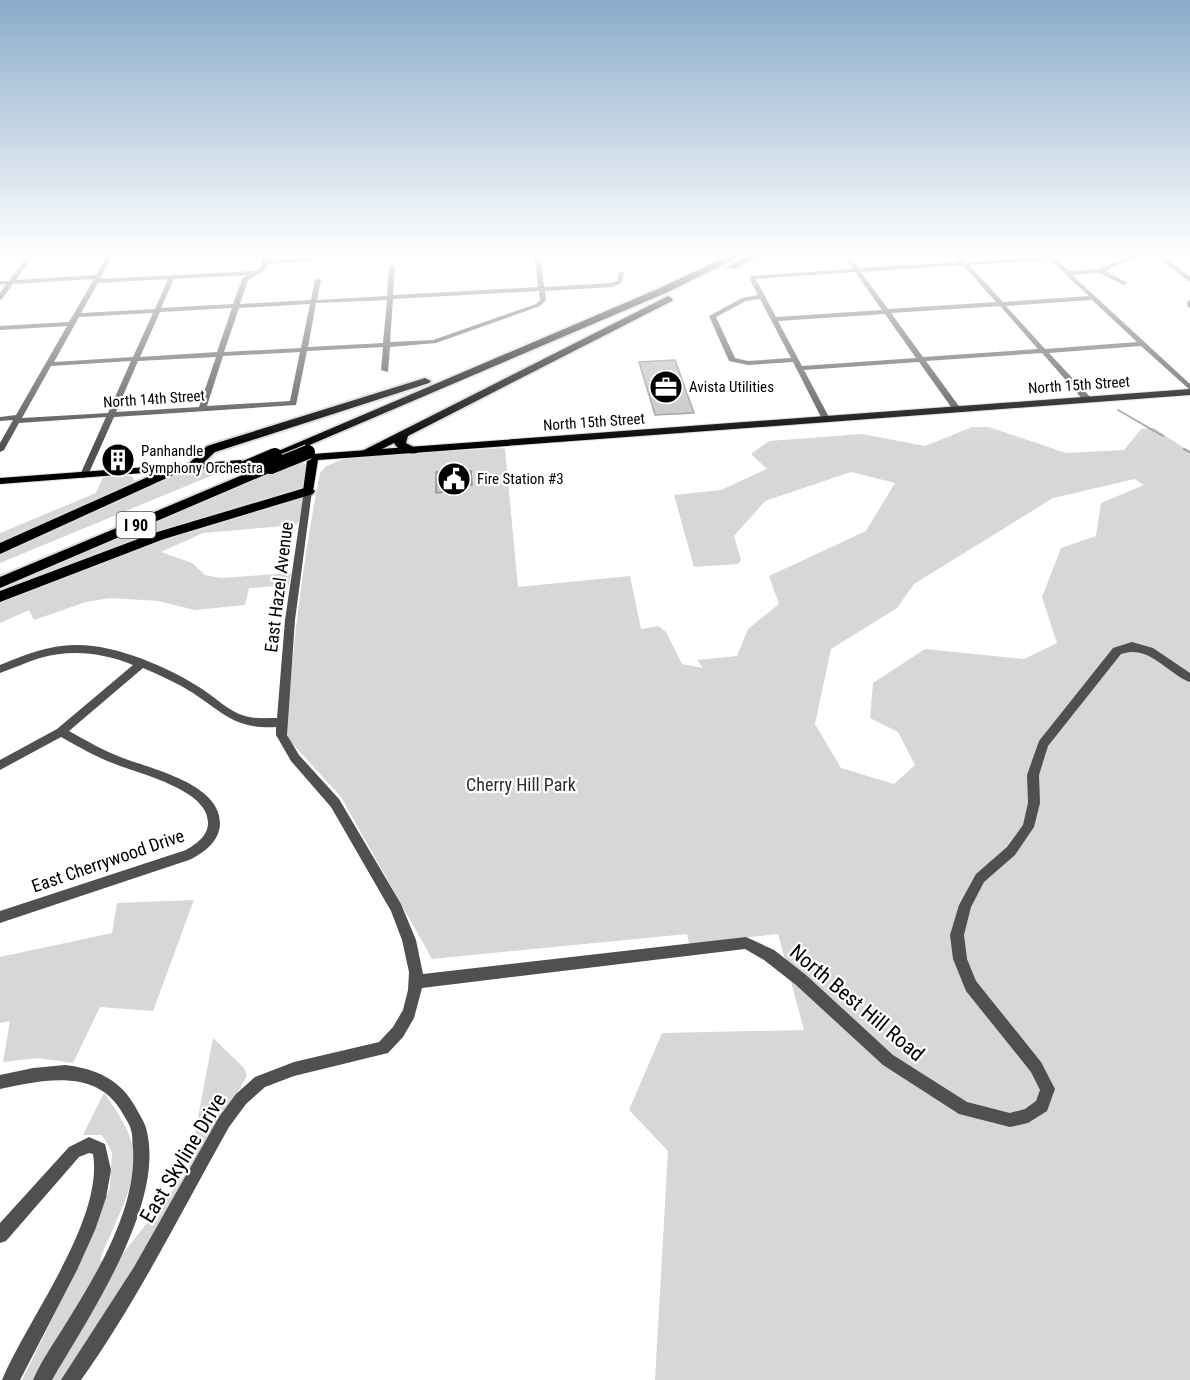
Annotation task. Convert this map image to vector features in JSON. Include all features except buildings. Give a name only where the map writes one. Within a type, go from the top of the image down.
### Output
[{"type":"highway","name":"I 90","points":[[0,583],[598,318]]},
{"type":"highway","name":"I 90","points":[[0,570],[243,468],[310,454],[619,318]]},
{"type":"highway","name":"I 90","points":[[364,453],[630,318]]},
{"type":"highway","points":[[191,467],[211,449],[416,384],[576,328]]},
{"type":"highway","points":[[402,435],[399,441],[401,445],[413,450]]},
{"type":"highway","name":"I 90","points":[[0,549],[177,468]]},
{"type":"highway","name":"I 90","points":[[132,471],[139,478],[138,486]]},
{"type":"highway","points":[[0,597],[159,536],[308,491]]},
{"type":"main road","name":"North 15th Street","points":[[0,481],[191,467],[310,454],[413,450],[1088,400],[1190,390]]},
{"type":"main road","name":"East Hazel Avenue","points":[[308,491],[310,454]]},
{"type":"street","points":[[0,450],[74,318]]},
{"type":"street","points":[[84,475],[154,318]]},
{"type":"street","points":[[202,409],[232,318]]},
{"type":"street","points":[[304,349],[311,318]]},
{"type":"street","points":[[385,370],[389,318]]},
{"type":"street","points":[[48,364],[441,340],[501,318]]},
{"type":"street","points":[[713,318],[729,356],[737,361],[748,363],[795,360]]},
{"type":"street","points":[[783,318],[773,319],[826,419]]},
{"type":"street","points":[[892,318],[957,409]]},
{"type":"street","points":[[1015,318],[1088,400]]},
{"type":"street","points":[[1116,318],[1190,390]]},
{"type":"street","points":[[0,328],[71,324]]},
{"type":"street","points":[[799,368],[1143,344]]},
{"type":"street","name":"North 14th Street","points":[[0,419],[111,415],[293,403],[304,349]]},
{"type":"street","name":"East Hazel Avenue","points":[[282,722],[290,620],[308,491]]},
{"type":"street","name":"North Best Hill Road","points":[[415,982],[746,943],[769,955],[793,974],[888,1060],[964,1109],[1010,1120],[1028,1116],[1042,1106],[1048,1089],[1036,1067],[971,986],[960,959],[957,935],[965,904],[980,878],[1011,851],[1028,827],[1034,803],[1033,775],[1043,744],[1118,651],[1132,646],[1149,651],[1190,678]]},
{"type":"street","points":[[0,669],[45,653],[79,648],[107,651],[141,664],[199,692],[241,722],[282,722]]},
{"type":"street","points":[[0,765],[60,732],[141,664]]},
{"type":"street","name":"East Skyline Drive","points":[[70,1380],[141,1273],[224,1122],[241,1099],[260,1082],[294,1069],[384,1048],[398,1032],[409,1013],[415,982],[413,956],[396,908],[335,803],[287,747],[281,735],[282,722]]},
{"type":"street","name":"East Cherrywood Drive","points":[[0,917],[185,856],[207,842],[215,824],[215,813],[210,804],[195,793],[116,760],[60,732]]},
{"type":"street","points":[[0,1082],[56,1071],[90,1078],[110,1086],[130,1108],[142,1140],[142,1173],[127,1225],[110,1260],[42,1380]]},
{"type":"street","points":[[0,1235],[74,1152],[89,1145],[100,1149],[103,1164],[102,1178],[90,1222],[77,1253],[10,1380]]},
{"type":"green space","name":"Cherry Hill Park","points":[[972,427],[989,427],[1066,453],[1124,450],[1141,429],[1154,428],[1190,452],[1190,1380],[655,1380],[668,1151],[629,1110],[662,1033],[804,1030],[778,934],[689,944],[687,934],[432,959],[341,797],[290,741],[286,731],[299,602],[320,473],[326,466],[349,457],[505,449],[518,587],[630,576],[641,629],[658,626],[666,632],[682,664],[703,668],[697,660],[737,656],[748,629],[779,604],[769,576],[866,531],[895,483],[851,472],[765,501],[734,536],[741,560],[738,564],[694,567],[674,495],[721,490],[767,469],[751,454],[769,441],[862,434],[925,446]],"holes":[[[1135,479],[1144,485],[1101,503],[1096,536],[1061,548],[1042,597],[1057,643],[1024,659],[925,649],[873,683],[870,718],[898,732],[915,765],[894,784],[841,768],[815,724],[831,649],[897,608],[914,584],[1053,498]]]},
{"type":"green space","points":[[289,464],[307,465],[308,470],[304,487],[292,493],[0,593],[0,588]]},
{"type":"green space","points":[[230,468],[0,563],[0,551],[176,472]]},
{"type":"green space","points":[[132,476],[135,482],[0,546],[0,533],[96,493],[103,477]]},
{"type":"green space","points":[[304,496],[300,519],[296,525],[203,533],[161,552],[192,563],[205,575],[221,578],[291,573],[289,585],[249,588],[245,605],[195,610],[158,601],[111,598],[86,602],[34,620],[29,610],[0,623],[0,601],[126,551],[202,525]]},
{"type":"green space","points":[[194,900],[153,1011],[100,1007],[73,1063],[38,1058],[3,1062],[10,1021],[0,1023],[0,957],[112,933],[117,903]]},
{"type":"green space","points":[[213,1038],[244,1068],[247,1075],[243,1083],[169,1213],[63,1380],[22,1380],[85,1252],[110,1187],[112,1152],[102,1135],[83,1135],[104,1093],[126,1127],[134,1155],[134,1169],[125,1202],[100,1261],[121,1256],[188,1171]]},
{"type":"waterway","points":[[1118,410],[1163,436]]},
{"type":"waterway","points":[[1184,449],[1190,452]]},
{"type":"place","name":"Avista Utilities","points":[[666,387]]},
{"type":"place","name":"Panhandle Symphony Orchestra","points":[[118,460]]},
{"type":"place","name":"Fire Station #3","points":[[454,479]]}]
